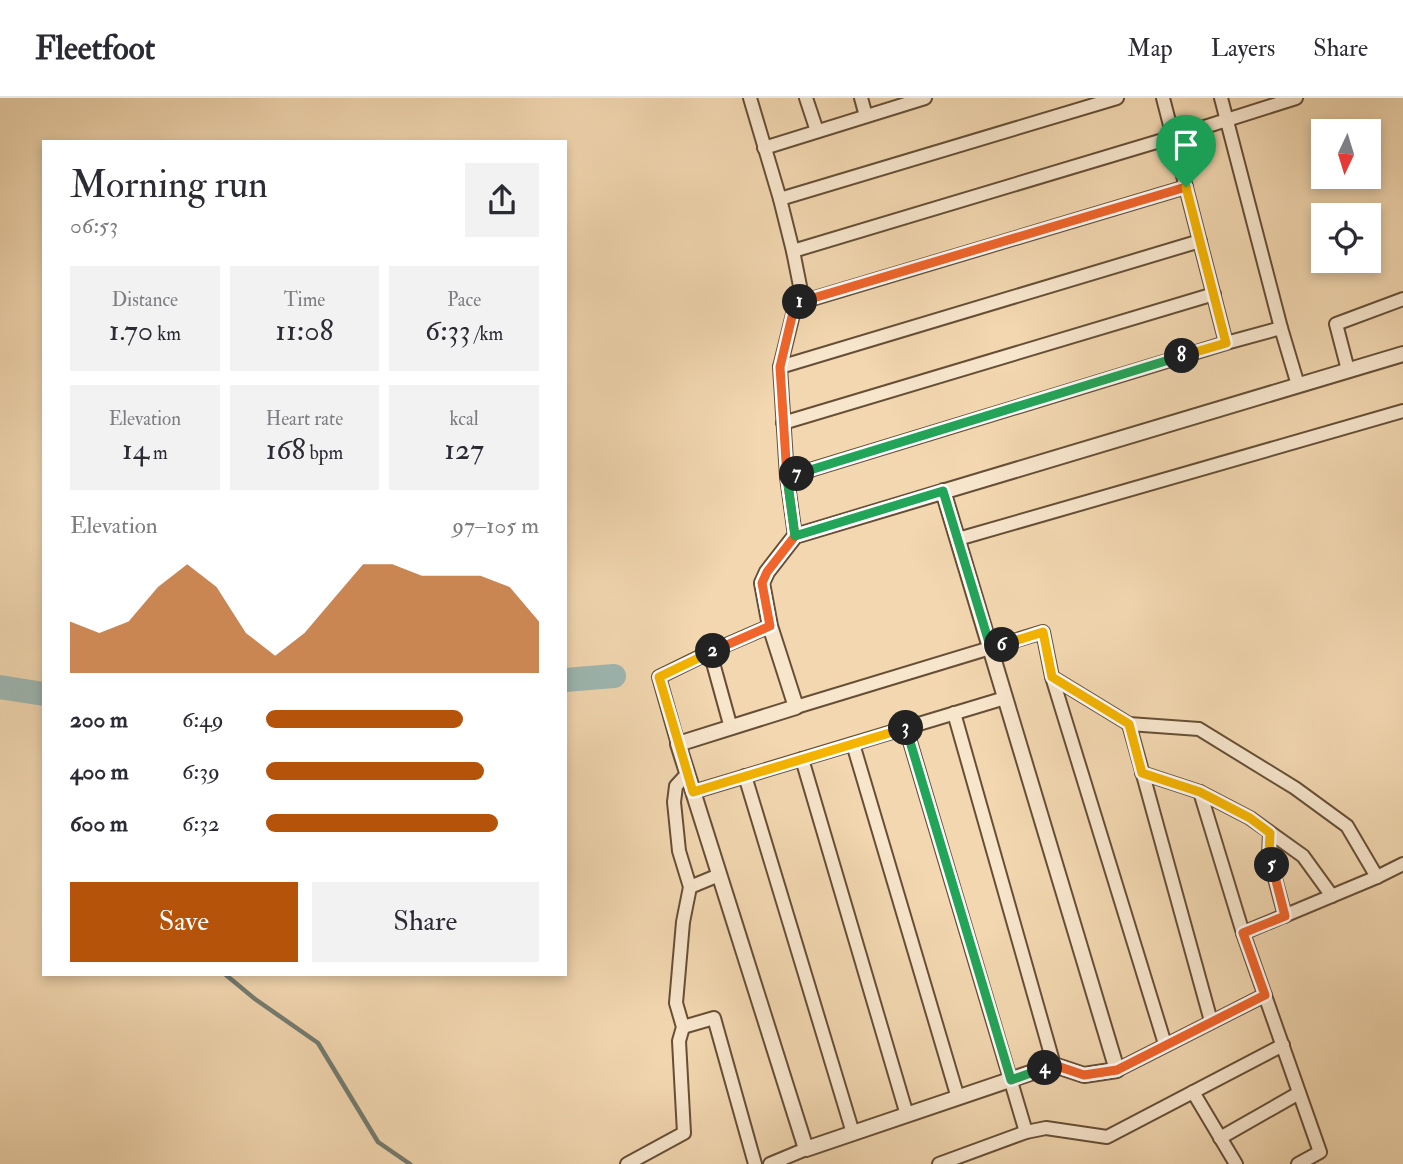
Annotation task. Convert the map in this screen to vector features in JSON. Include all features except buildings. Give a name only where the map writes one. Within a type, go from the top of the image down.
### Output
[{"type":"street","points":[[750,98],[780,199],[800,286],[780,367],[787,477],[795,536]]},
{"type":"street","points":[[806,98],[817,131]]},
{"type":"street","points":[[861,98],[866,116]]},
{"type":"street","points":[[764,148],[925,98]]},
{"type":"street","points":[[780,199],[1117,98]]},
{"type":"street","points":[[1163,98],[1226,343]]},
{"type":"street","points":[[1220,98],[1298,385]]},
{"type":"street","points":[[793,251],[1296,98]]},
{"type":"street","points":[[795,304],[1186,187]]},
{"type":"street","points":[[780,367],[1200,241]]},
{"type":"street","points":[[783,423],[1214,295]]},
{"type":"street","points":[[1348,370],[1336,324],[1403,299]]},
{"type":"street","points":[[787,477],[1281,328]]},
{"type":"street","points":[[796,707],[770,626],[762,583],[767,572],[795,536],[1403,354]]},
{"type":"street","points":[[958,539],[1403,411]]},
{"type":"street","points":[[943,491],[1117,1070]]},
{"type":"street","points":[[770,626],[659,677],[687,774],[806,1149]]},
{"type":"street","points":[[678,744],[1043,632],[1052,677],[1165,1044]]},
{"type":"street","points":[[710,652],[731,728]]},
{"type":"street","points":[[1052,677],[1129,724],[1199,729],[1295,788],[1347,827],[1377,877]]},
{"type":"street","points":[[693,792],[1005,698]]},
{"type":"street","points":[[954,713],[1054,1065]]},
{"type":"street","points":[[1129,724],[1211,1021]]},
{"type":"street","points":[[906,728],[1026,1132]]},
{"type":"street","points":[[853,744],[958,1098]]},
{"type":"street","points":[[802,759],[907,1115]]},
{"type":"street","points":[[1142,773],[1200,792],[1250,818],[1303,856],[1332,896]]},
{"type":"street","points":[[627,1164],[684,1133],[679,1041],[683,1027],[676,1003],[683,922],[690,887],[679,851],[674,802],[676,786],[687,774]]},
{"type":"street","points":[[745,776],[853,1133]]},
{"type":"street","points":[[1200,792],[1243,933],[1320,1152],[1297,1164]]},
{"type":"street","points":[[1270,833],[1269,856],[1285,916]]},
{"type":"street","points":[[1243,933],[1403,864]]},
{"type":"street","points":[[690,887],[719,875]]},
{"type":"street","points":[[769,1164],[1054,1065],[1084,1075],[1117,1070],[1265,995]]},
{"type":"street","points":[[683,1027],[714,1018],[755,1164]]},
{"type":"street","points":[[939,1164],[1026,1132],[1046,1128],[1107,1138],[1283,1045]]},
{"type":"street","points":[[1193,1092],[1236,1164]]},
{"type":"street","points":[[1220,1138],[1299,1093]]},
{"type":"waterway","points":[[567,680],[614,676]]},
{"type":"waterway","points":[[0,687],[42,694]]},
{"type":"waterway","points":[[227,976],[318,1043],[378,1142],[410,1164]]},
{"type":"route","points":[[1186,187],[795,304],[780,367],[787,477],[795,536],[767,572],[762,583],[770,626],[659,677],[693,792],[906,728],[1011,1080],[1054,1065],[1084,1075],[1117,1070],[1265,995],[1243,933],[1285,916],[1269,856],[1270,833],[1250,818],[1200,792],[1142,773],[1129,724],[1052,677],[1043,632],[991,649],[943,491],[795,536],[787,477],[1226,343],[1186,187]]}]
